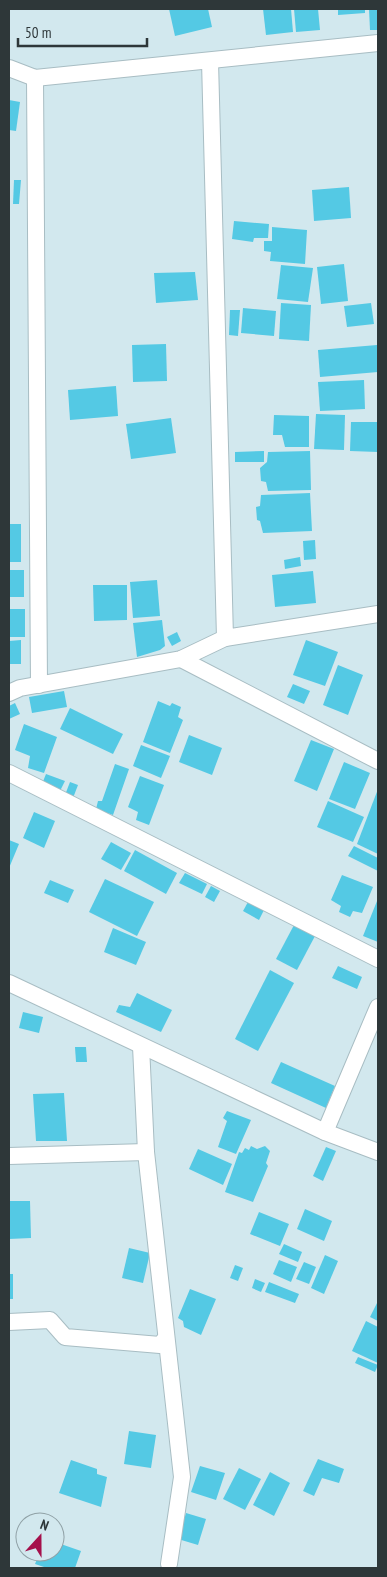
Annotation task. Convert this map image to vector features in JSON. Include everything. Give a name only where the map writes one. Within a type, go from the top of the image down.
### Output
[{"type":"street","points":[[9,68],[35,78],[378,44]]},
{"type":"street","points":[[210,61],[225,638]]},
{"type":"street","points":[[35,78],[39,685]]},
{"type":"street","points":[[9,693],[20,688],[181,659],[225,638],[378,614]]},
{"type":"street","points":[[181,659],[378,761]]},
{"type":"street","points":[[9,773],[378,959]]},
{"type":"street","points":[[9,983],[325,1132],[378,1152]]},
{"type":"street","points":[[325,1132],[378,1007]]},
{"type":"street","points":[[142,1046],[146,1152],[182,1477],[169,1564]]},
{"type":"street","points":[[9,1156],[146,1152]]},
{"type":"street","points":[[9,1322],[50,1320],[65,1336],[160,1345],[166,1338]]},
{"type":"building","points":[[169,9],[208,9],[212,27],[175,36]]},
{"type":"building","points":[[263,9],[291,9],[293,32],[266,35]]},
{"type":"building","points":[[294,9],[318,9],[320,30],[296,32]]},
{"type":"building","points":[[338,9],[365,9],[365,13],[338,15]]},
{"type":"building","points":[[369,9],[378,9],[378,30],[370,30]]},
{"type":"building","points":[[9,100],[20,102],[16,131],[9,130]]},
{"type":"building","points":[[14,180],[21,180],[19,204],[13,204]]},
{"type":"building","points":[[349,187],[351,218],[314,221],[312,190]]},
{"type":"building","points":[[234,221],[269,224],[268,238],[254,238],[253,242],[232,239]]},
{"type":"building","points":[[272,227],[307,230],[305,264],[270,261],[271,252],[264,251],[264,241],[272,241]]},
{"type":"building","points":[[344,264],[348,301],[321,304],[317,267]]},
{"type":"building","points":[[281,265],[313,268],[308,302],[277,299]]},
{"type":"building","points":[[195,272],[198,300],[156,303],[154,273]]},
{"type":"building","points":[[281,303],[311,305],[309,341],[279,339]]},
{"type":"building","points":[[371,303],[374,324],[347,327],[344,306]]},
{"type":"building","points":[[243,308],[276,311],[274,336],[241,333]]},
{"type":"building","points":[[230,310],[240,310],[238,336],[229,335]]},
{"type":"building","points":[[166,344],[167,381],[133,382],[132,345]]},
{"type":"building","points":[[377,345],[378,372],[320,377],[318,350]]},
{"type":"building","points":[[364,380],[365,409],[320,411],[318,382]]},
{"type":"building","points":[[116,386],[118,416],[70,420],[68,390]]},
{"type":"building","points":[[316,414],[345,415],[344,450],[314,449]]},
{"type":"building","points":[[274,415],[309,416],[309,447],[285,447],[282,435],[273,435]]},
{"type":"building","points":[[171,418],[176,453],[131,459],[126,424]]},
{"type":"building","points":[[351,422],[378,422],[378,452],[350,451]]},
{"type":"building","points":[[264,451],[264,462],[235,462],[235,452]]},
{"type":"building","points":[[310,451],[311,490],[268,491],[266,482],[261,481],[260,468],[267,462],[268,452]]},
{"type":"building","points":[[310,493],[312,531],[263,533],[260,521],[257,520],[256,507],[260,506],[261,495]]},
{"type":"building","points":[[9,524],[21,524],[21,562],[9,562]]},
{"type":"building","points":[[315,540],[316,559],[304,560],[303,541]]},
{"type":"building","points":[[300,557],[301,566],[285,569],[284,560]]},
{"type":"building","points":[[9,570],[24,570],[24,597],[9,597]]},
{"type":"building","points":[[313,571],[316,603],[275,607],[272,575]]},
{"type":"building","points":[[157,580],[160,616],[133,618],[130,582]]},
{"type":"building","points":[[93,585],[127,585],[127,620],[94,621]]},
{"type":"building","points":[[9,609],[25,609],[25,637],[9,637]]},
{"type":"building","points":[[162,620],[165,646],[160,650],[137,657],[133,623]]},
{"type":"building","points":[[177,632],[181,641],[172,646],[167,637]]},
{"type":"building","points":[[21,640],[21,664],[9,664],[9,641]]},
{"type":"building","points":[[306,640],[338,652],[325,686],[293,675]]},
{"type":"building","points":[[338,665],[363,675],[348,715],[323,705]]},
{"type":"building","points":[[293,684],[310,691],[304,704],[287,697]]},
{"type":"building","points":[[64,691],[67,707],[32,713],[29,697]]},
{"type":"building","points":[[158,701],[170,706],[172,703],[181,707],[178,717],[183,720],[170,753],[143,742]]},
{"type":"building","points":[[15,703],[20,714],[9,719],[9,706]]},
{"type":"building","points":[[70,708],[123,734],[113,754],[60,729]]},
{"type":"building","points":[[24,724],[57,737],[44,773],[28,768],[30,756],[15,750]]},
{"type":"building","points":[[189,735],[222,748],[212,775],[179,762]]},
{"type":"building","points":[[311,740],[334,749],[317,791],[294,781]]},
{"type":"building","points":[[141,745],[170,756],[161,778],[133,766]]},
{"type":"building","points":[[344,762],[370,773],[355,809],[329,799]]},
{"type":"building","points":[[115,764],[129,769],[113,815],[96,809],[98,801],[102,801]]},
{"type":"building","points":[[46,774],[65,781],[60,791],[42,784]]},
{"type":"building","points":[[140,776],[164,785],[149,825],[136,820],[138,812],[128,807]]},
{"type":"building","points":[[70,782],[78,785],[73,798],[65,795]]},
{"type":"building","points":[[378,789],[378,854],[357,844]]},
{"type":"building","points":[[328,801],[364,817],[353,842],[317,827]]},
{"type":"building","points":[[34,812],[55,821],[44,848],[23,838]]},
{"type":"building","points":[[9,840],[19,844],[9,868]]},
{"type":"building","points":[[111,842],[131,853],[121,870],[101,859]]},
{"type":"building","points":[[354,846],[378,858],[378,871],[348,856]]},
{"type":"building","points":[[135,850],[177,873],[166,894],[124,871]]},
{"type":"building","points":[[185,873],[207,884],[202,894],[179,883]]},
{"type":"building","points":[[342,875],[373,887],[362,913],[353,911],[350,917],[339,912],[341,906],[331,900]]},
{"type":"building","points":[[105,879],[154,902],[137,936],[89,912]]},
{"type":"building","points":[[50,880],[74,890],[68,903],[44,893]]},
{"type":"building","points":[[211,886],[220,891],[214,902],[205,897]]},
{"type":"building","points":[[248,902],[264,910],[259,920],[243,911]]},
{"type":"building","points":[[378,902],[378,942],[363,936]]},
{"type":"building","points":[[294,925],[315,936],[297,970],[276,959]]},
{"type":"building","points":[[113,928],[146,942],[136,965],[104,952]]},
{"type":"building","points":[[338,966],[362,977],[357,989],[332,978]]},
{"type":"building","points":[[270,970],[294,983],[258,1051],[235,1039]]},
{"type":"building","points":[[137,993],[172,1010],[161,1032],[116,1012],[119,1005],[130,1007]]},
{"type":"building","points":[[23,1012],[43,1017],[39,1033],[19,1028]]},
{"type":"building","points":[[75,1047],[86,1047],[87,1062],[76,1062]]},
{"type":"building","points":[[281,1062],[335,1086],[326,1108],[271,1083]]},
{"type":"building","points":[[64,1093],[67,1141],[36,1141],[33,1094]]},
{"type":"building","points":[[227,1111],[251,1120],[236,1154],[218,1147],[227,1121],[223,1118]]},
{"type":"building","points":[[251,1146],[257,1149],[265,1146],[270,1151],[266,1163],[268,1166],[253,1202],[225,1192],[239,1152],[242,1153],[245,1148],[249,1150]]},
{"type":"building","points":[[326,1147],[336,1151],[323,1181],[313,1176]]},
{"type":"building","points":[[198,1149],[232,1164],[223,1185],[189,1169]]},
{"type":"building","points":[[9,1201],[30,1201],[31,1238],[9,1239]]},
{"type":"building","points":[[305,1209],[332,1221],[324,1241],[297,1229]]},
{"type":"building","points":[[259,1212],[289,1224],[280,1246],[250,1234]]},
{"type":"building","points":[[284,1244],[302,1252],[298,1262],[279,1254]]},
{"type":"building","points":[[129,1248],[150,1253],[143,1283],[122,1278]]},
{"type":"building","points":[[325,1255],[338,1261],[324,1294],[311,1288]]},
{"type":"building","points":[[279,1260],[297,1267],[291,1282],[273,1274]]},
{"type":"building","points":[[304,1262],[316,1267],[309,1284],[296,1279]]},
{"type":"building","points":[[235,1265],[243,1268],[238,1281],[230,1278]]},
{"type":"building","points":[[9,1274],[13,1274],[13,1299],[9,1299]]},
{"type":"building","points":[[255,1279],[265,1283],[261,1292],[252,1288]]},
{"type":"building","points":[[269,1282],[299,1294],[295,1303],[265,1292]]},
{"type":"building","points":[[190,1289],[216,1299],[201,1335],[184,1327],[183,1321],[178,1318]]},
{"type":"building","points":[[378,1301],[378,1321],[370,1317]]},
{"type":"building","points":[[366,1321],[378,1327],[378,1363],[352,1351]]},
{"type":"building","points":[[358,1357],[378,1365],[375,1372],[355,1363]]},
{"type":"building","points":[[129,1431],[156,1435],[151,1468],[124,1464]]},
{"type":"building","points":[[318,1459],[344,1469],[339,1483],[322,1478],[314,1496],[303,1491]]},
{"type":"building","points":[[71,1460],[97,1469],[97,1474],[107,1477],[101,1507],[59,1493]]},
{"type":"building","points":[[200,1466],[225,1473],[216,1500],[191,1492]]},
{"type":"building","points":[[239,1468],[261,1479],[245,1510],[223,1499]]},
{"type":"building","points":[[270,1472],[290,1483],[274,1516],[253,1505]]},
{"type":"building","points":[[186,1513],[206,1519],[198,1545],[178,1539]]},
{"type":"building","points":[[65,1545],[81,1551],[75,1568],[47,1568],[35,1564],[36,1562],[65,1562]]}]
